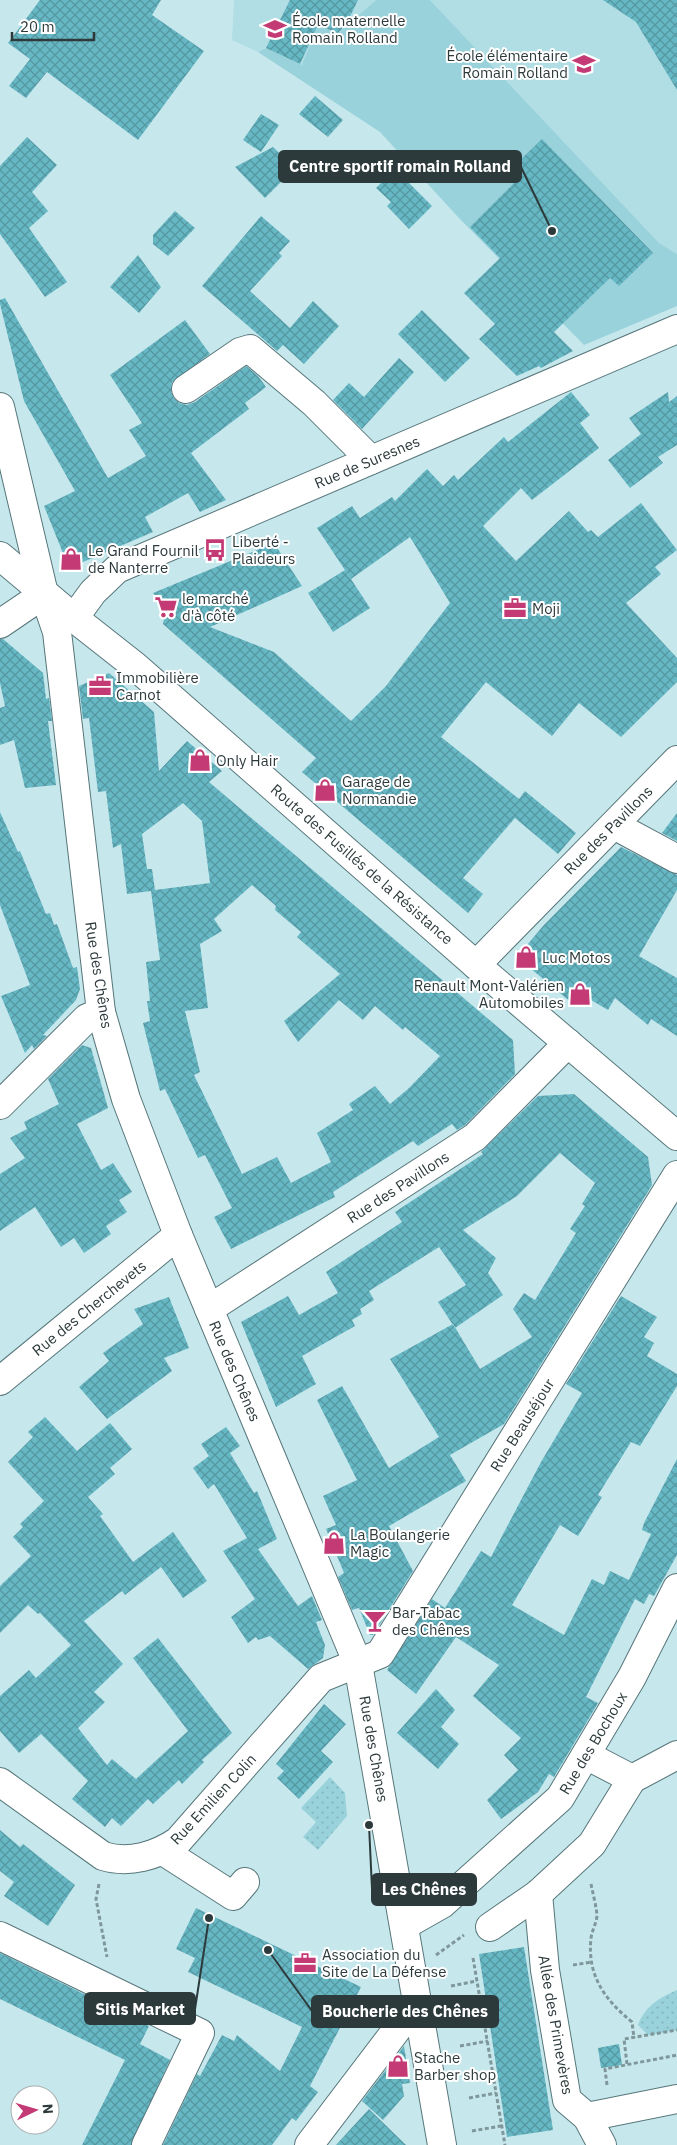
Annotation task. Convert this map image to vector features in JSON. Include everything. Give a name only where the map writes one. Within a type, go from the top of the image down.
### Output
[{"type":"street","name":"Rue de Suresnes","points":[[74,618],[93,592],[117,569],[677,329]]},
{"type":"street","points":[[186,389],[240,352],[250,348],[314,403],[371,460]]},
{"type":"street","points":[[264,383],[270,380],[309,417],[343,432]]},
{"type":"street","name":"Rue des Chênes","points":[[0,407],[44,594],[57,632],[101,1012],[126,1099],[178,1235],[358,1664],[442,2145]]},
{"type":"street","name":"Route des Fusillés de la Résistance","points":[[0,556],[44,594],[135,666],[476,964],[677,1136]]},
{"type":"street","points":[[0,624],[44,594]]},
{"type":"street","name":"Rue des Pavillons","points":[[476,964],[677,760]]},
{"type":"street","points":[[614,825],[677,860]]},
{"type":"street","points":[[0,1105],[87,1018],[101,1012]]},
{"type":"street","name":"Rue des Pavillons","points":[[209,1309],[475,1137],[568,1043]]},
{"type":"street","name":"Rue Beauséjour","points":[[358,1664],[380,1654],[677,1175]]},
{"type":"street","name":"Rue des Cherchevets","points":[[0,1381],[178,1235]]},
{"type":"street","name":"Rue des Bochoux","points":[[405,1925],[442,1904],[560,1798],[632,1677],[677,1588]]},
{"type":"street","name":"Rue Emilien Colin","points":[[0,1782],[103,1856],[113,1859],[140,1858],[163,1851],[178,1841],[321,1678],[336,1670],[358,1664]]},
{"type":"street","points":[[586,1754],[632,1779]]},
{"type":"street","points":[[490,1926],[538,1894],[592,1844],[632,1779],[677,1754]]},
{"type":"street","points":[[163,1851],[233,1896],[245,1882]]},
{"type":"street","name":"Allée des Primevères","points":[[538,1894],[545,1970],[567,2100],[599,2114]]},
{"type":"street","points":[[0,1936],[200,2033],[146,2145]]},
{"type":"street","points":[[308,2145],[401,2024],[420,2018]]},
{"type":"street","points":[[600,2145],[599,2114],[677,2099]]},
{"type":"path","points":[[592,1844],[588,1866],[597,1916],[591,1937],[592,1962],[598,1983],[608,2001],[632,2022],[634,2038]]},
{"type":"path","points":[[103,1856],[96,1899],[107,1960],[125,1997]]},
{"type":"path","points":[[410,1963],[436,1955],[470,1930],[490,1926]]},
{"type":"path","points":[[473,1958],[505,2145]]},
{"type":"path","points":[[451,1986],[477,1981]]},
{"type":"path","points":[[627,2064],[624,2039],[677,2030]]},
{"type":"path","points":[[460,2046],[488,2042]]},
{"type":"path","points":[[599,2114],[606,2069],[677,2055]]},
{"type":"path","points":[[469,2098],[496,2093]]},
{"type":"path","points":[[472,2130],[501,2126]]},
{"type":"shaded area","name":"École maternelle Romain Rolland","points":[[234,0],[376,0],[302,65],[266,48],[258,52],[232,40]]},
{"type":"shaded area","points":[[376,0],[430,0],[659,243],[677,254],[677,306],[584,345],[458,217],[380,132],[258,52],[266,48],[302,65],[318,25],[338,33]]},
{"type":"shaded area","name":"École élémentaire Romain Rolland","points":[[430,0],[677,0],[677,254],[659,243]]},
{"type":"shaded area","points":[[330,1777],[345,1793],[347,1816],[318,1850],[303,1837],[316,1822],[301,1808]]},
{"type":"shaded area","points":[[677,1990],[677,2030],[648,2035],[638,2025],[641,2018],[649,2008],[664,1996]]},
{"type":"building","points":[[40,0],[161,0],[152,15],[204,51],[138,140],[47,72],[26,98],[9,86],[30,59],[8,43]]},
{"type":"building","points":[[290,0],[358,0],[347,23],[338,33],[318,25],[300,64],[266,48]]},
{"type":"building","points":[[603,0],[677,0],[677,90],[636,22]]},
{"type":"building","points":[[315,96],[343,120],[328,137],[299,114]]},
{"type":"building","points":[[261,114],[279,125],[261,152],[243,140]]},
{"type":"building","points":[[27,137],[57,165],[32,192],[48,211],[29,228],[67,282],[45,297],[0,234],[0,166]]},
{"type":"building","points":[[542,139],[653,253],[619,286],[610,278],[554,332],[573,351],[541,368],[539,366],[517,376],[479,339],[495,324],[464,293],[500,258],[470,227],[516,181],[508,172]]},
{"type":"building","points":[[273,147],[293,166],[285,173],[288,175],[265,198],[235,167]]},
{"type":"building","points":[[395,169],[432,206],[409,229],[387,206],[391,202],[376,188]]},
{"type":"building","points":[[175,211],[195,228],[168,256],[153,244],[153,235]]},
{"type":"building","points":[[261,216],[290,241],[279,253],[282,256],[250,291],[290,328],[313,301],[339,326],[304,364],[283,345],[277,351],[202,286]]},
{"type":"building","points":[[138,255],[161,287],[139,313],[110,287]]},
{"type":"building","points":[[5,298],[108,478],[146,456],[129,430],[142,423],[110,375],[185,320],[210,354],[172,382],[171,391],[173,397],[179,403],[187,405],[195,402],[246,366],[258,376],[266,387],[245,403],[249,409],[191,453],[226,500],[200,512],[188,493],[145,517],[153,532],[69,568],[44,506],[75,491],[24,401],[0,304],[0,300]]},
{"type":"building","points":[[422,310],[470,358],[445,382],[398,334]]},
{"type":"building","points":[[399,358],[414,372],[362,429],[333,400],[349,383],[364,397]]},
{"type":"building","points":[[571,392],[590,415],[580,423],[599,448],[532,500],[521,488],[483,526],[516,561],[569,511],[588,532],[591,530],[598,537],[641,503],[677,550],[655,567],[661,574],[626,603],[677,658],[677,682],[621,737],[579,703],[552,736],[486,682],[441,737],[519,799],[525,791],[576,833],[558,854],[515,818],[463,878],[483,894],[468,913],[302,772],[316,758],[163,624],[166,607],[153,593],[274,543],[302,586],[210,627],[274,652],[351,721],[386,686],[450,603],[410,537],[351,579],[317,528],[352,506],[360,518],[392,497],[395,501],[427,469],[443,486],[454,475],[458,480],[504,437],[508,442]]},
{"type":"building","points":[[668,392],[669,402],[677,396],[677,445],[658,457],[663,463],[630,488],[608,460],[641,434],[629,418]]},
{"type":"building","points":[[345,570],[370,608],[333,632],[308,593]]},
{"type":"building","points":[[0,639],[3,639],[43,673],[46,699],[49,698],[52,721],[48,721],[56,785],[25,788],[14,740],[0,745],[0,708],[5,706],[0,683]]},
{"type":"building","points":[[109,673],[154,712],[159,771],[187,741],[222,771],[209,782],[513,1040],[515,1074],[465,1125],[457,1130],[452,1124],[418,1146],[413,1141],[333,1192],[335,1197],[231,1249],[214,1217],[232,1208],[205,1155],[198,1158],[165,1089],[160,1091],[143,1023],[150,1021],[147,1001],[150,1001],[146,962],[160,960],[151,891],[127,894],[121,844],[113,848],[106,791],[98,792],[89,718],[83,719],[79,686]],"holes":[[[183,803],[202,821],[210,883],[155,890],[152,869],[147,869],[142,834]],[[252,885],[276,906],[275,910],[301,932],[297,937],[340,974],[284,1021],[298,1042],[339,1000],[363,1020],[375,1006],[403,1030],[405,1027],[440,1056],[408,1089],[390,1104],[375,1086],[349,1104],[353,1110],[317,1133],[331,1162],[291,1183],[277,1157],[242,1174],[194,1075],[200,1072],[185,1011],[208,1008],[200,944],[222,931],[214,919]]]},
{"type":"building","points":[[0,812],[18,852],[20,851],[46,914],[50,913],[54,925],[57,924],[73,968],[77,967],[80,989],[76,1000],[43,1035],[47,1036],[34,1049],[32,1045],[25,1053],[1,996],[30,985],[0,905]]},
{"type":"building","points":[[677,813],[677,841],[662,833]]},
{"type":"building","points":[[621,847],[677,875],[677,890],[639,956],[677,978],[677,1036],[651,1019],[648,1025],[615,998],[608,1010],[579,993],[573,1004],[517,957],[543,926]]},
{"type":"building","points":[[82,1045],[91,1048],[108,1108],[77,1124],[101,1170],[113,1163],[132,1192],[119,1200],[127,1212],[106,1226],[111,1234],[84,1253],[74,1238],[61,1247],[35,1207],[0,1231],[0,1174],[25,1158],[10,1138],[27,1129],[24,1122],[59,1104],[48,1079]]},
{"type":"building","points":[[574,1094],[648,1157],[652,1185],[504,1424],[450,1455],[466,1481],[389,1526],[413,1571],[373,1635],[370,1635],[359,1608],[352,1610],[338,1577],[344,1573],[326,1529],[336,1525],[323,1496],[357,1480],[317,1400],[342,1386],[389,1468],[439,1437],[390,1359],[453,1324],[438,1302],[466,1285],[439,1247],[369,1291],[374,1300],[360,1309],[362,1314],[352,1320],[355,1326],[302,1356],[316,1384],[276,1407],[241,1322],[288,1296],[299,1315],[338,1293],[326,1272],[402,1222],[395,1212],[483,1154],[481,1152],[538,1096]],"holes":[[[560,1153],[595,1183],[582,1204],[585,1206],[570,1229],[576,1233],[535,1300],[524,1293],[513,1309],[532,1337],[480,1369],[455,1328],[503,1295],[488,1273],[496,1258],[463,1230],[517,1196]]]},
{"type":"building","points":[[621,1296],[657,1317],[644,1337],[654,1343],[647,1356],[677,1374],[677,1386],[640,1446],[631,1442],[598,1495],[602,1497],[578,1536],[560,1525],[512,1605],[564,1635],[592,1579],[604,1585],[610,1571],[629,1580],[651,1534],[642,1530],[644,1523],[677,1459],[677,1555],[654,1596],[649,1594],[644,1604],[635,1599],[586,1697],[598,1703],[554,1777],[549,1774],[538,1792],[501,1819],[487,1800],[518,1770],[504,1755],[521,1738],[473,1696],[499,1665],[456,1637],[416,1694],[387,1670],[432,1599],[445,1608],[481,1551],[491,1557],[541,1462],[582,1393],[566,1384]]},
{"type":"building","points":[[169,1297],[189,1348],[164,1358],[172,1371],[107,1419],[79,1387],[109,1361],[103,1353],[143,1324],[134,1309]]},
{"type":"building","points":[[45,1417],[77,1451],[110,1423],[132,1449],[110,1468],[115,1474],[88,1497],[103,1514],[100,1516],[133,1562],[173,1532],[207,1581],[183,1598],[161,1567],[125,1595],[122,1591],[84,1621],[123,1664],[94,1692],[105,1702],[78,1728],[107,1765],[112,1759],[136,1779],[188,1731],[133,1658],[158,1638],[232,1733],[202,1760],[204,1762],[182,1784],[179,1780],[153,1804],[148,1799],[121,1826],[112,1818],[105,1827],[72,1799],[88,1781],[41,1734],[19,1753],[0,1731],[0,1696],[29,1670],[36,1678],[71,1645],[40,1613],[38,1614],[28,1605],[0,1633],[0,1586],[31,1556],[13,1537],[23,1527],[20,1524],[44,1501],[8,1462],[33,1437],[28,1432]]},
{"type":"building","points":[[226,1427],[240,1446],[230,1453],[254,1493],[257,1491],[277,1539],[258,1549],[298,1606],[312,1596],[322,1620],[316,1622],[325,1645],[323,1658],[308,1669],[270,1636],[258,1640],[256,1637],[248,1643],[231,1617],[255,1599],[223,1551],[247,1538],[214,1484],[208,1489],[193,1468],[209,1456],[201,1444]]},
{"type":"building","points":[[436,1689],[455,1710],[441,1727],[459,1744],[438,1769],[397,1733]]},
{"type":"building","points":[[324,1704],[346,1724],[321,1751],[333,1762],[299,1799],[277,1778],[284,1771],[276,1764]]},
{"type":"building","points":[[0,1830],[20,1847],[23,1844],[75,1885],[48,1926],[4,1896],[14,1882],[0,1871]]},
{"type":"building","points":[[196,1908],[361,1987],[310,2086],[318,2092],[296,2121],[292,2118],[272,2145],[163,2145],[197,2074],[200,2076],[222,2035],[234,2041],[237,2035],[280,2071],[302,2027],[188,1972],[195,1958],[176,1949]]},
{"type":"building","points":[[524,1947],[553,2130],[507,2137],[479,1954]]},
{"type":"building","points":[[0,1953],[149,2026],[140,2044],[170,2060],[131,2145],[82,2145],[125,2060],[0,1999]]},
{"type":"building","points":[[619,2044],[622,2065],[601,2068],[598,2048]]},
{"type":"building","points":[[404,2046],[410,2083],[402,2084],[404,2096],[383,2120],[362,2101]]},
{"type":"building","points":[[369,2109],[406,2145],[336,2145]]},
{"type":"place","name":"École maternelle Romain Rolland","points":[[275,29]]},
{"type":"place","name":"École élémentaire Romain Rolland","points":[[584,64]]},
{"type":"place","name":"Centre sportif romain Rolland","points":[[552,231]]},
{"type":"place","name":"Liberté - Plaideurs","points":[[215,550]]},
{"type":"place","name":"Le Grand Fournil de Nanterre","points":[[71,559]]},
{"type":"place","name":"le marché d'à côté","points":[[166,607]]},
{"type":"place","name":"Moji","points":[[515,608]]},
{"type":"place","name":"Immobilière Carnot","points":[[100,686]]},
{"type":"place","name":"Only Hair","points":[[200,760]]},
{"type":"place","name":"Garage de Normandie","points":[[325,790]]},
{"type":"place","name":"Luc Motos","points":[[526,957]]},
{"type":"place","name":"Renault Mont-Valérien Automobiles","points":[[580,994]]},
{"type":"place","name":"La Boulangerie Magic","points":[[334,1543]]},
{"type":"place","name":"Bar-Tabac des Chênes","points":[[375,1621]]},
{"type":"place","name":"Les Chênes","points":[[369,1825]]},
{"type":"place","name":"Sitis Market","points":[[209,1918]]},
{"type":"place","name":"Boucherie des Chênes","points":[[268,1950]]},
{"type":"place","name":"Association du Site de La Défense","points":[[305,1963]]},
{"type":"place","name":"Stache Barber shop","points":[[398,2066]]}]
